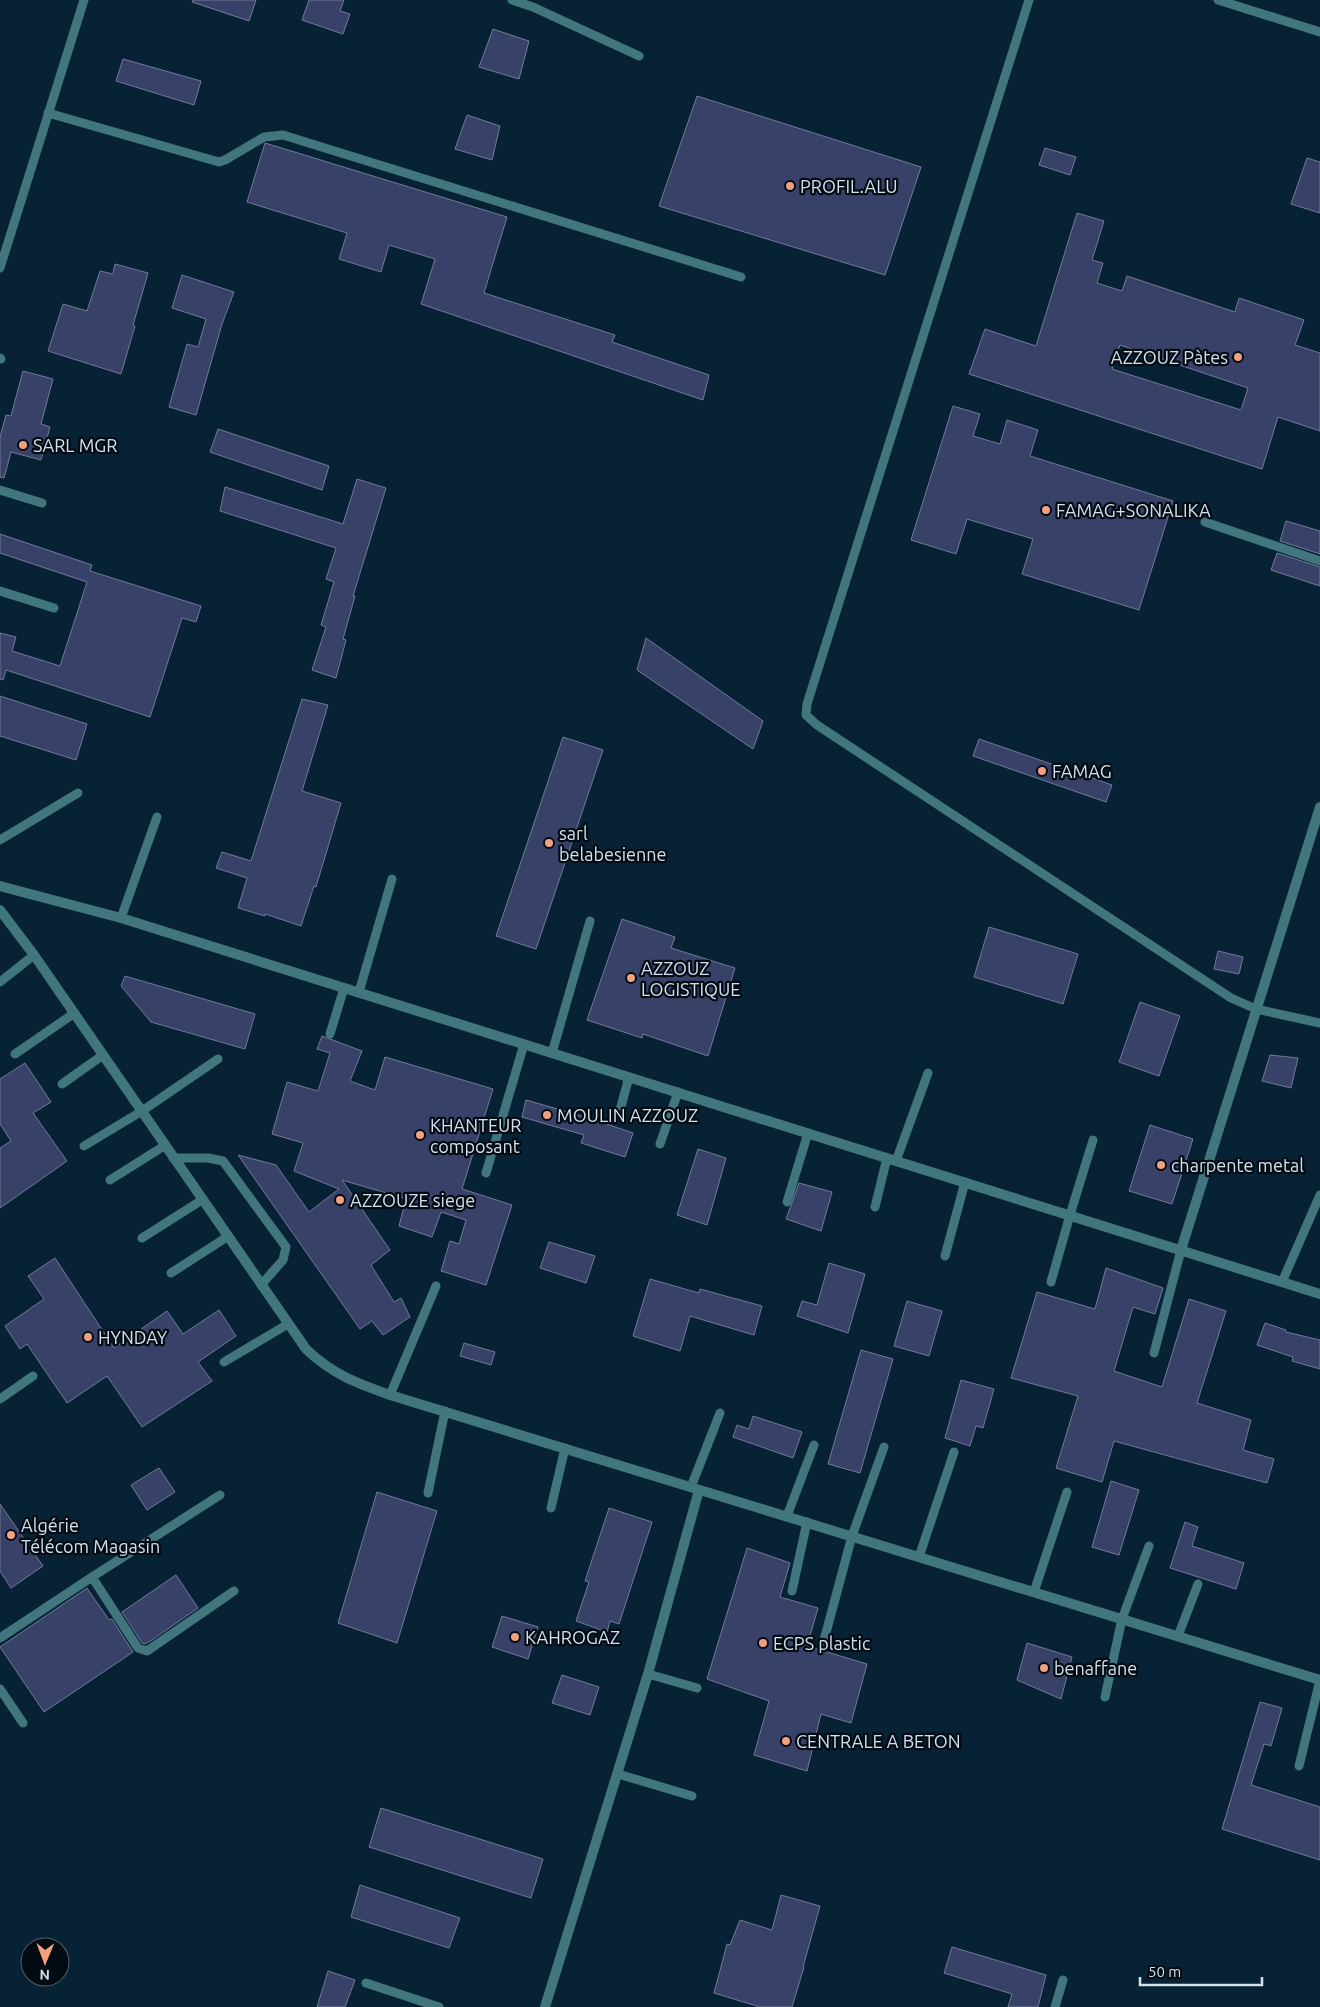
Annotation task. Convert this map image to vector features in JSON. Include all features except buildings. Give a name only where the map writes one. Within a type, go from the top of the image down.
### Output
[{"type":"street","points":[[1181,1250],[1320,807]]},
{"type":"street","points":[[0,886],[121,918],[1320,1294]]},
{"type":"street","points":[[0,910],[34,955],[73,1014],[142,1111],[172,1158],[306,1349],[321,1364],[341,1376],[390,1395],[1320,1680]]},
{"type":"street","points":[[546,2007],[648,1674],[695,1489]]},
{"type":"lane","points":[[0,268],[84,0]]},
{"type":"lane","points":[[512,0],[533,7],[639,56]]},
{"type":"lane","points":[[1029,0],[807,704],[806,715],[834,736],[1244,1005],[1320,1023]]},
{"type":"lane","points":[[1218,0],[1320,32]]},
{"type":"lane","points":[[48,113],[219,162],[264,137],[283,136],[741,277]]},
{"type":"lane","points":[[0,490],[42,503]]},
{"type":"lane","points":[[1205,522],[1320,561]]},
{"type":"lane","points":[[0,591],[54,608]]},
{"type":"lane","points":[[0,840],[78,793]]},
{"type":"lane","points":[[121,918],[157,816]]},
{"type":"lane","points":[[359,992],[392,879]]},
{"type":"lane","points":[[552,1053],[590,921]]},
{"type":"lane","points":[[0,982],[34,955]]},
{"type":"lane","points":[[330,1034],[344,988]]},
{"type":"lane","points":[[15,1054],[73,1014]]},
{"type":"lane","points":[[486,1173],[524,1044]]},
{"type":"lane","points":[[62,1084],[103,1056]]},
{"type":"lane","points":[[84,1146],[142,1111],[218,1059]]},
{"type":"lane","points":[[875,1207],[892,1159],[928,1073]]},
{"type":"lane","points":[[619,1114],[629,1077]]},
{"type":"lane","points":[[660,1144],[678,1092]]},
{"type":"lane","points":[[787,1202],[808,1133]]},
{"type":"lane","points":[[1051,1282],[1093,1140]]},
{"type":"lane","points":[[110,1180],[164,1146]]},
{"type":"lane","points":[[172,1158],[208,1158],[223,1162],[286,1247],[283,1260],[261,1285]]},
{"type":"lane","points":[[945,1256],[965,1182]]},
{"type":"lane","points":[[1282,1282],[1320,1195]]},
{"type":"lane","points":[[142,1238],[202,1200]]},
{"type":"lane","points":[[171,1273],[227,1237]]},
{"type":"lane","points":[[1154,1353],[1181,1250]]},
{"type":"lane","points":[[390,1395],[436,1286]]},
{"type":"lane","points":[[224,1362],[288,1324]]},
{"type":"lane","points":[[0,1399],[33,1376]]},
{"type":"lane","points":[[428,1493],[445,1412]]},
{"type":"lane","points":[[695,1489],[720,1413]]},
{"type":"lane","points":[[787,1516],[814,1445]]},
{"type":"lane","points":[[823,1644],[852,1536],[884,1447]]},
{"type":"lane","points":[[551,1508],[565,1448]]},
{"type":"lane","points":[[919,1557],[954,1452]]},
{"type":"lane","points":[[1034,1592],[1067,1492]]},
{"type":"lane","points":[[0,1638],[220,1495]]},
{"type":"lane","points":[[792,1591],[807,1522]]},
{"type":"lane","points":[[1105,1698],[1122,1619],[1148,1546]]},
{"type":"lane","points":[[92,1577],[138,1648],[143,1651],[147,1651],[234,1591]]},
{"type":"lane","points":[[1178,1636],[1198,1584]]},
{"type":"lane","points":[[648,1674],[697,1688]]},
{"type":"lane","points":[[1299,1766],[1320,1680]]},
{"type":"lane","points":[[0,1689],[23,1723]]},
{"type":"lane","points":[[618,1774],[692,1796]]},
{"type":"lane","points":[[1055,2007],[1064,1980]]},
{"type":"lane","points":[[366,1983],[439,2007]]},
{"type":"place","name":"PROFIL.ALU","points":[[790,186]]},
{"type":"place","name":"AZZOUZ Pàtes","points":[[1238,357]]},
{"type":"place","name":"SARL MGR","points":[[23,445]]},
{"type":"place","name":"FAMAG+SONALIKA","points":[[1046,510]]},
{"type":"place","name":"FAMAG","points":[[1042,771]]},
{"type":"place","name":"sarl belabesienne","points":[[549,843]]},
{"type":"place","name":"AZZOUZ LOGISTIQUE","points":[[631,978]]},
{"type":"place","name":"MOULIN AZZOUZ","points":[[547,1115]]},
{"type":"place","name":"KHANTEUR composant","points":[[420,1135]]},
{"type":"place","name":"charpente metal","points":[[1161,1165]]},
{"type":"place","name":"AZZOUZE siege","points":[[340,1200]]},
{"type":"place","name":"HYNDAY","points":[[88,1337]]},
{"type":"place","name":"Algérie Télécom Magasin","points":[[11,1535]]},
{"type":"place","name":"KAHROGAZ","points":[[515,1637]]},
{"type":"place","name":"ECPS plastic","points":[[763,1643]]},
{"type":"place","name":"benaffane","points":[[1044,1668]]},
{"type":"place","name":"CENTRALE A BETON","points":[[786,1741]]}]
